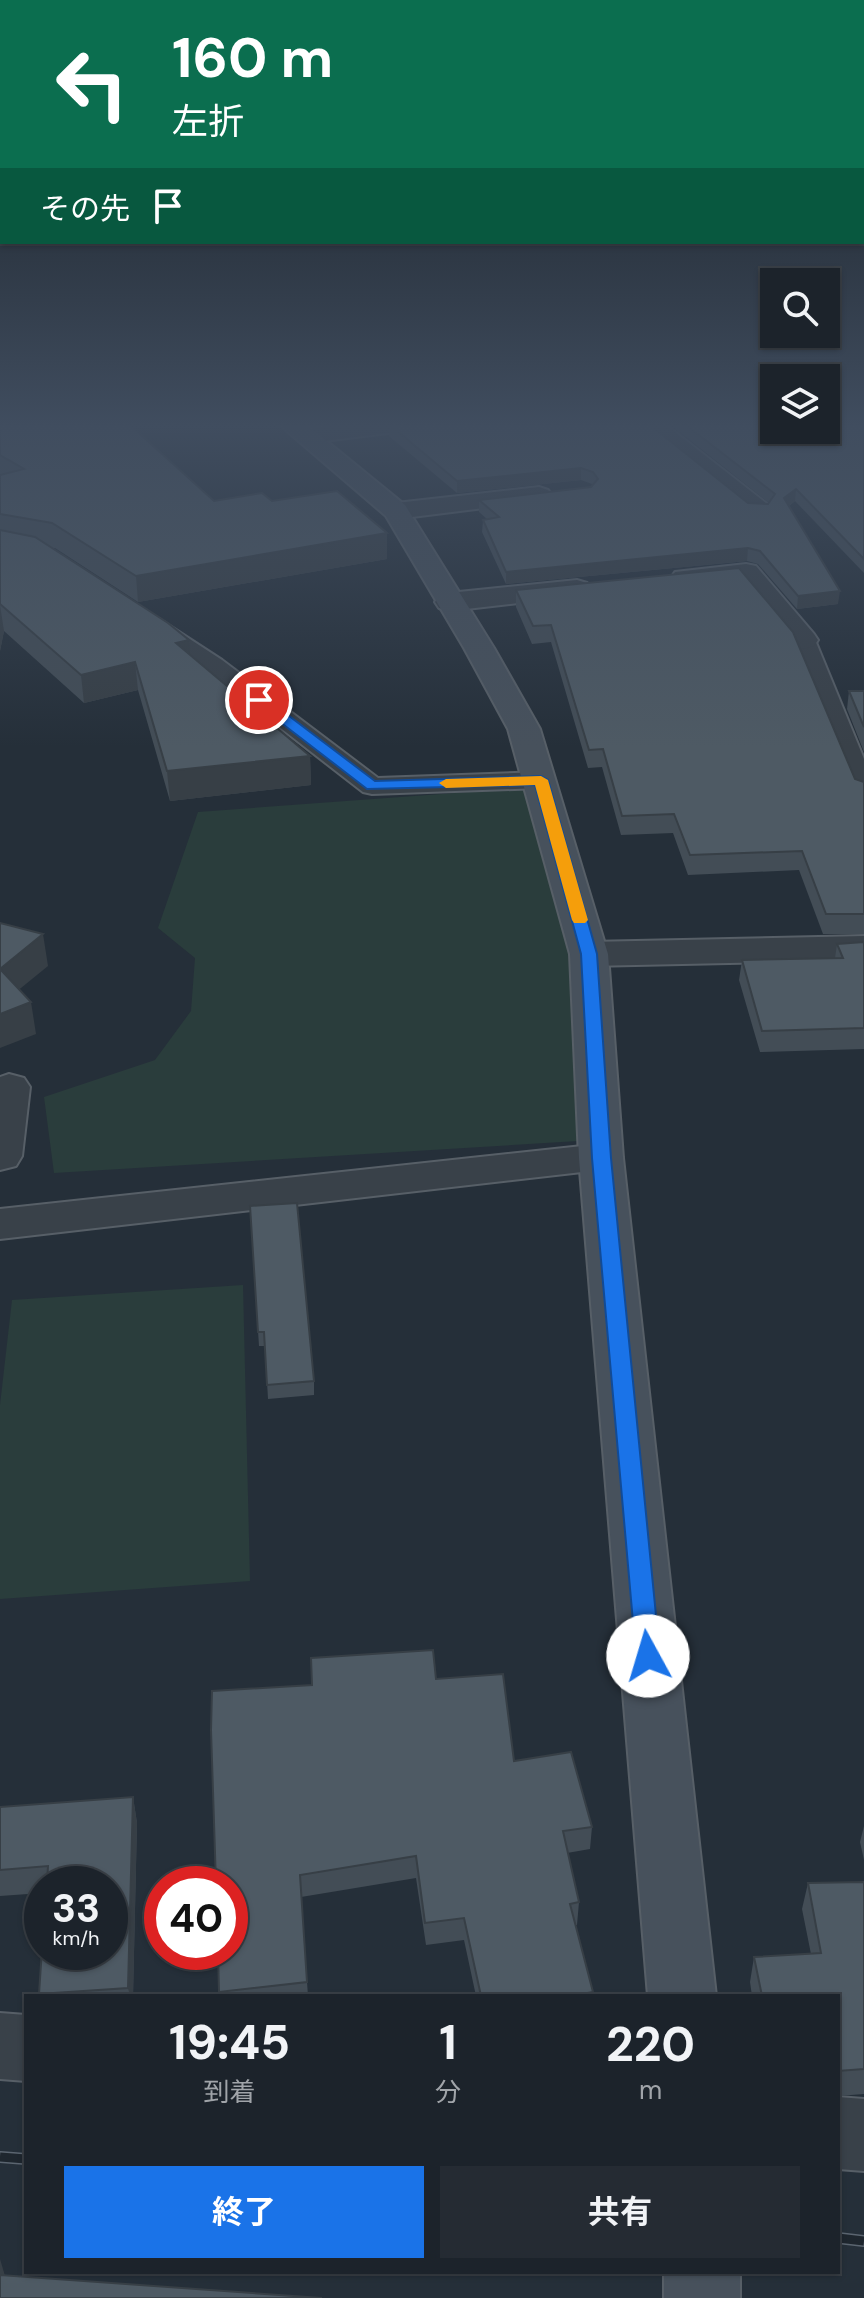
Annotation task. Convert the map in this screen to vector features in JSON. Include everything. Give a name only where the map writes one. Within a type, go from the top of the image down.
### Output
[{"type":"street","points":[[408,532],[524,729],[589,954],[601,1158],[682,1994]]},
{"type":"street","points":[[652,582],[746,572],[803,640]]},
{"type":"street","points":[[449,602],[605,586]]},
{"type":"street","points":[[589,954],[864,948]]},
{"type":"street","points":[[0,1156],[9,1087]]},
{"type":"street","points":[[0,1224],[601,1158]]},
{"type":"street","points":[[0,2046],[24,2048]]},
{"type":"street","points":[[840,2133],[864,2135]]},
{"type":"street","points":[[702,2274],[702,2298]]},
{"type":"lane","points":[[136,615],[214,665],[372,786],[541,780]]},
{"type":"lane","points":[[803,640],[864,790]]},
{"type":"green space","points":[[523,788],[576,955],[578,1141],[54,1173],[44,1097],[155,1060],[191,1011],[195,958],[158,928],[198,812]]},
{"type":"green space","points":[[243,1285],[250,1581],[0,1599],[0,1405],[12,1300]]},
{"type":"building","points":[[0,532],[35,537],[168,623],[189,640],[176,643],[310,756],[167,771],[135,662],[81,675],[0,604]]},
{"type":"building","points":[[67,532],[387,533],[136,576]]},
{"type":"building","points":[[488,532],[805,532],[840,591],[798,596],[760,551],[748,548],[506,572]]},
{"type":"building","points":[[838,532],[864,532],[864,559]]},
{"type":"building","points":[[739,568],[793,632],[855,779],[864,782],[864,914],[826,914],[802,851],[690,855],[674,814],[622,816],[603,749],[589,750],[551,625],[533,626],[516,590]]},
{"type":"building","points":[[849,691],[864,691],[864,727]]},
{"type":"building","points":[[0,923],[43,934],[0,969]]},
{"type":"building","points":[[864,942],[864,1028],[762,1031],[742,960],[843,958],[837,944]]},
{"type":"building","points":[[0,969],[31,1002],[0,1014]]},
{"type":"building","points":[[297,1203],[314,1381],[267,1385],[264,1332],[258,1332],[250,1206]]},
{"type":"building","points":[[433,1650],[436,1679],[503,1674],[514,1761],[571,1752],[592,1827],[563,1831],[579,1902],[570,1904],[593,1992],[481,1994],[464,1918],[425,1923],[416,1856],[300,1875],[307,1982],[219,1992],[218,1970],[248,1970],[248,1866],[215,1866],[212,1691],[312,1685],[311,1658]]},
{"type":"building","points":[[133,1797],[128,1988],[39,1994],[41,1970],[128,1970],[128,1866],[24,1866],[0,1870],[0,1807]]},
{"type":"building","points":[[864,1882],[864,2069],[840,2071],[840,1994],[762,1994],[754,1957],[821,1953],[808,1883]]},
{"type":"building","points":[[0,2275],[322,2298],[0,2298]]},
{"type":"railway","points":[[0,2157],[24,2159]]},
{"type":"railway","points":[[840,2238],[864,2241]]},
{"type":"slow traffic","points":[[446,783],[541,780],[580,920]]},
{"type":"route","points":[[259,700],[372,786],[541,780],[589,954],[601,1158],[648,1656]]}]
